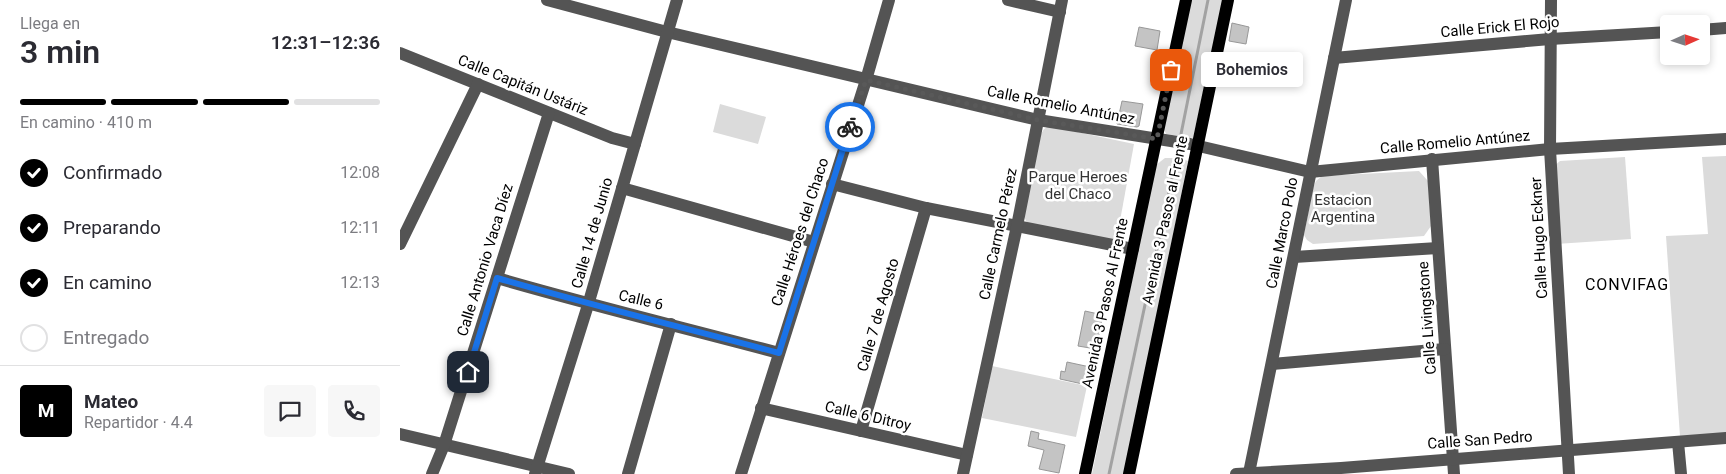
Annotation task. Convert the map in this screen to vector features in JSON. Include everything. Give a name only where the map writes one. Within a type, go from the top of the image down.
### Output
[{"type":"main road","name":"Avenida 3 Pasos al Frente","points":[[1162,140],[1186,0]]},
{"type":"main road","name":"Avenida 3 Pasos al Frente","points":[[1129,474],[1193,145],[1228,0]]},
{"type":"main road","name":"Avenida 3 Pasos Al Frente","points":[[1085,474],[1133,249],[1162,140]]},
{"type":"street","name":"Calle Romelio Antúnez","points":[[547,0],[566,3],[667,32],[1038,120],[1193,145],[1310,172],[1550,150],[1726,139]]},
{"type":"street","name":"Calle 14 de Junio","points":[[536,470],[588,305],[677,0]]},
{"type":"street","name":"Calle Héroes del Chaco","points":[[741,474],[866,80],[889,0]]},
{"type":"street","points":[[1008,0],[1061,6]]},
{"type":"street","name":"Calle Marco Polo","points":[[1250,473],[1346,0]]},
{"type":"street","name":"Calle Hugo Eckner","points":[[1551,0],[1550,150],[1569,474]]},
{"type":"street","name":"Calle Carmelo Pérez","points":[[963,474],[1017,226],[1061,6]]},
{"type":"street","points":[[1710,29],[1726,28]]},
{"type":"street","name":"Calle Erick El Rojo","points":[[1334,58],[1550,38],[1660,32]]},
{"type":"street","name":"Calle Capitán Ustáriz","points":[[400,53],[612,138],[635,144]]},
{"type":"street","points":[[400,244],[478,84]]},
{"type":"street","name":"Calle Antonio Vaca Díez","points":[[432,474],[444,445],[549,113]]},
{"type":"street","name":"Calle Livingstone","points":[[1432,160],[1454,474]]},
{"type":"street","points":[[832,184],[926,208],[1133,249]]},
{"type":"street","points":[[622,188],[814,242]]},
{"type":"street","name":"Calle 7 de Agosto","points":[[861,431],[926,208]]},
{"type":"street","points":[[1294,257],[1438,248]]},
{"type":"street","name":"Calle 6","points":[[497,278],[588,305],[671,324],[779,353]]},
{"type":"street","points":[[628,474],[671,324]]},
{"type":"street","points":[[1272,364],[1445,349]]},
{"type":"street","name":"Calle 6 Ditroy","points":[[761,408],[967,455]]},
{"type":"street","points":[[400,434],[536,470],[568,474]]},
{"type":"street","name":"Calle San Pedro","points":[[1236,474],[1342,471],[1453,458],[1726,438]]},
{"type":"street","points":[[1678,442],[1680,474]]},
{"type":"green space","points":[[1190,0],[1223,0],[1193,138],[1166,134],[1163,127]]},
{"type":"green space","points":[[720,104],[766,117],[758,144],[713,132]]},
{"type":"green space","name":"Parque Heroes del Chaco","points":[[1049,126],[1134,144],[1116,243],[1029,224],[1026,221],[1024,216],[1041,134]]},
{"type":"green space","points":[[1726,156],[1726,433],[1680,436],[1666,236],[1708,234],[1702,157]]},
{"type":"green space","points":[[1625,157],[1631,239],[1556,244],[1553,167],[1560,161]]},
{"type":"green space","points":[[1165,158],[1180,158],[1188,161],[1125,474],[1092,474],[1156,165]]},
{"type":"green space","name":"Estacion Argentina","points":[[1419,171],[1428,181],[1431,226],[1424,236],[1313,244],[1304,235],[1313,188],[1316,181],[1322,176]]},
{"type":"green space","points":[[992,366],[1087,386],[1076,437],[982,418]]},
{"type":"building","points":[[1232,23],[1249,27],[1246,44],[1229,41]]},
{"type":"building","points":[[1139,27],[1160,31],[1157,50],[1135,46]]},
{"type":"building","points":[[1122,101],[1143,104],[1139,126],[1117,124]]},
{"type":"building","points":[[1085,311],[1103,315],[1096,349],[1078,346]]},
{"type":"building","points":[[1067,362],[1090,367],[1087,385],[1060,379],[1061,371],[1065,372]]},
{"type":"building","points":[[1031,431],[1039,433],[1038,439],[1065,445],[1059,473],[1039,469],[1044,450],[1028,446]]},
{"type":"waterway","points":[[1180,139],[1208,0]]},
{"type":"waterway","points":[[1109,474],[1179,145]]},
{"type":"way so far","points":[[850,127],[866,80],[1038,120],[1157,139],[1171,70]]},
{"type":"place","name":"Bohemios","points":[[1171,70]]},
{"type":"district","name":"CONVIFAG","points":[[1627,284]]},
{"type":"route","points":[[468,372],[497,278],[588,305],[671,324],[779,353],[850,127]]}]
